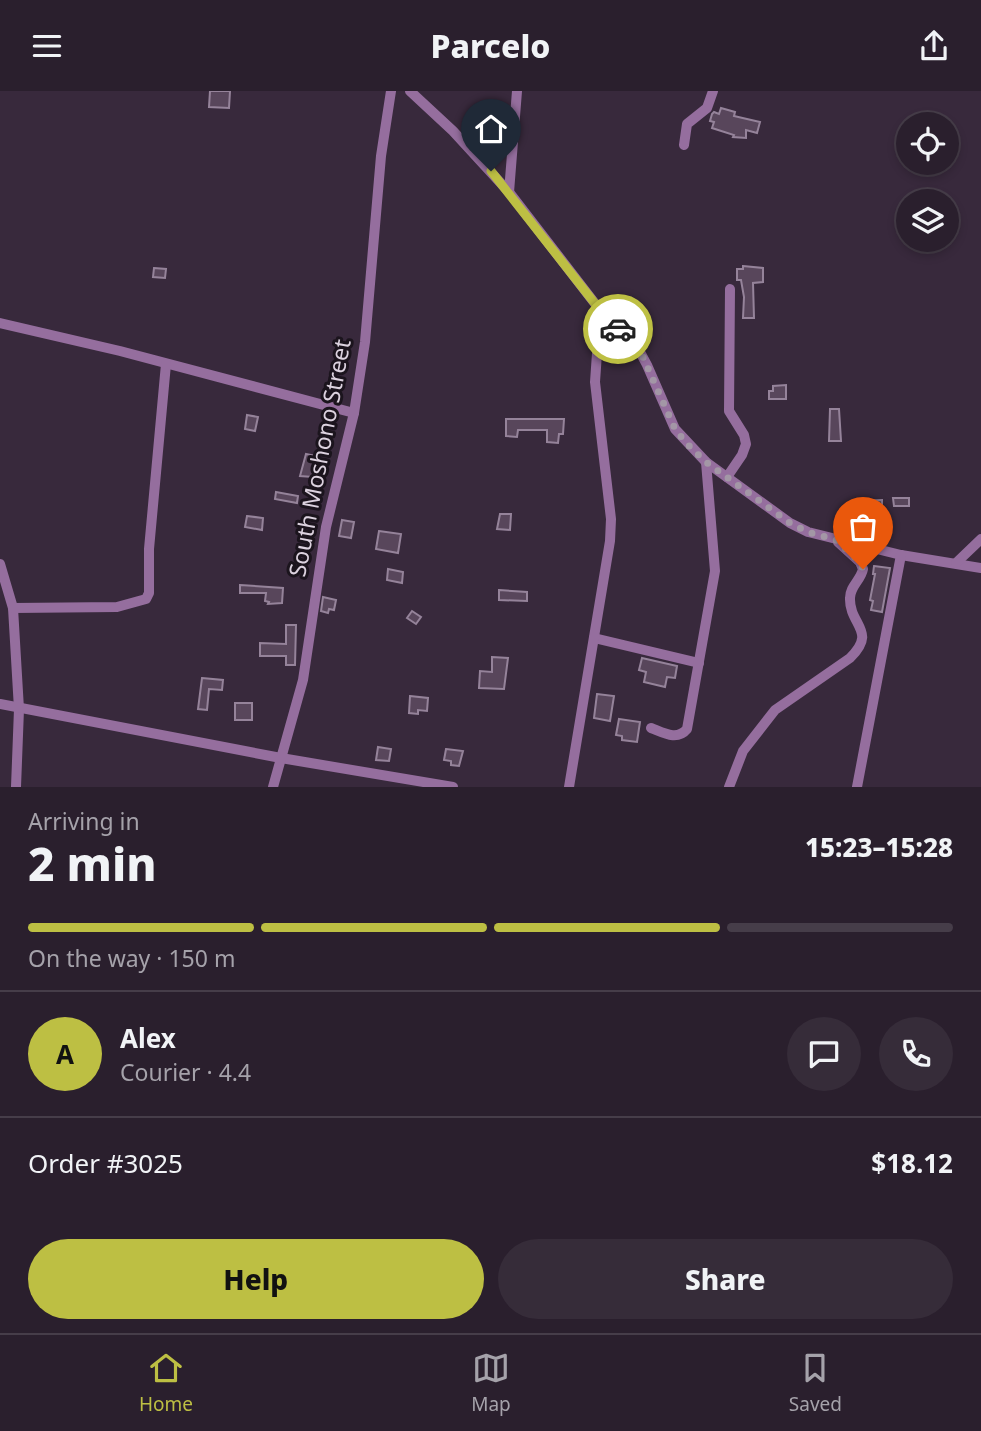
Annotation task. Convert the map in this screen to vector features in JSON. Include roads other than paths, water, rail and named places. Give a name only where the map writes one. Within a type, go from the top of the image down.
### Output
[{"type":"street","name":"South Moshono Street","points":[[273,787],[303,680],[326,527],[354,413],[365,342],[382,156],[391,91]]},
{"type":"street","points":[[410,91],[453,131],[509,192],[600,310],[639,350],[675,429],[706,462],[790,523],[808,532],[901,555],[981,568]]},
{"type":"street","points":[[509,192],[517,91]]},
{"type":"street","points":[[684,145],[687,124],[707,108],[713,91]]},
{"type":"street","points":[[727,477],[746,444],[744,435],[729,411],[730,289]]},
{"type":"street","points":[[569,787],[611,531],[596,382],[600,310]]},
{"type":"street","points":[[0,323],[354,413]]},
{"type":"street","points":[[13,608],[117,607],[146,599],[149,593],[149,549],[166,364]]},
{"type":"street","points":[[651,729],[675,736],[683,734],[687,729],[715,571],[706,462]]},
{"type":"street","points":[[956,563],[981,539]]},
{"type":"street","points":[[729,787],[743,751],[775,710],[850,658],[860,647],[862,629],[852,610],[850,597],[863,569],[860,562],[836,540]]},
{"type":"street","points":[[857,787],[901,555]]},
{"type":"street","points":[[0,564],[13,608],[19,709],[16,787]]},
{"type":"street","points":[[594,638],[699,663]]},
{"type":"street","points":[[0,704],[281,758],[453,787]]}]
